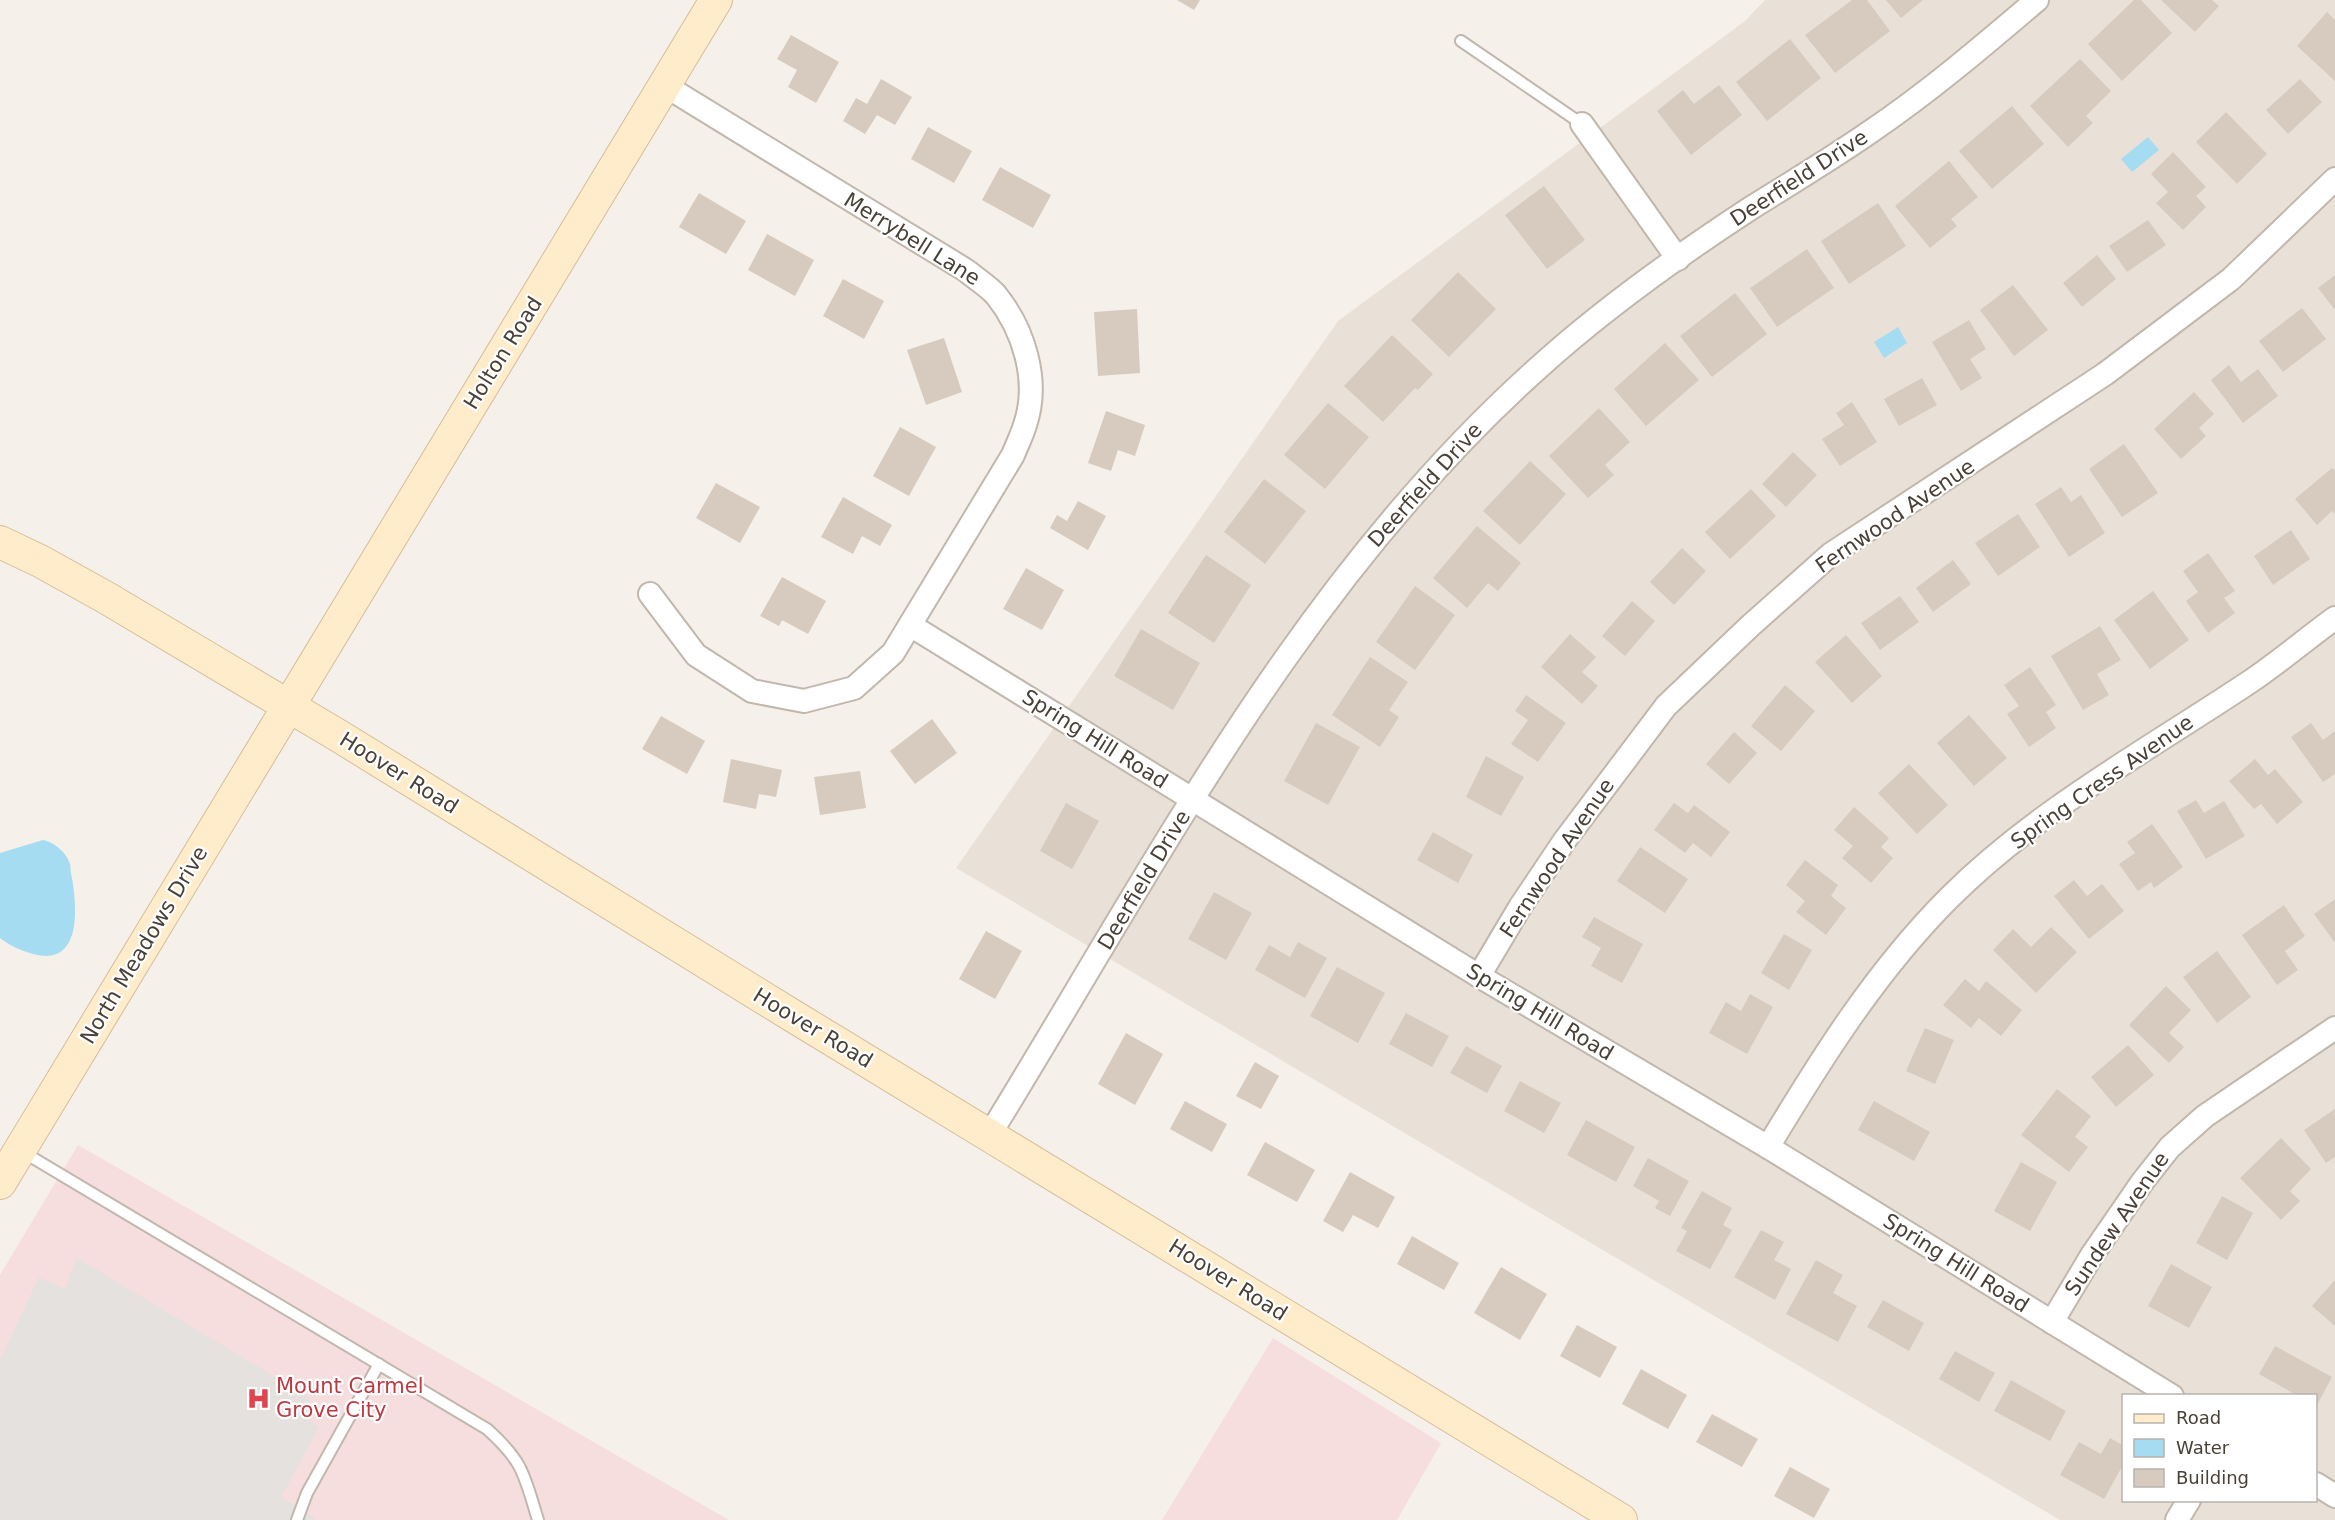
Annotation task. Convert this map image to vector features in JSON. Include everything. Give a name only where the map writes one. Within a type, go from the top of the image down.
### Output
[{"type":"main road","name":"Holton Road","points":[[288,706],[716,0]]},
{"type":"main road","name":"Hoover Road","points":[[0,542],[105,597],[288,706],[1621,1520]]},
{"type":"main road","name":"North Meadows Drive","points":[[0,1183],[288,706]]},
{"type":"street","name":"Deerfield Drive","points":[[990,1134],[1193,799],[1269,679],[1332,592],[1425,478],[1535,370],[1614,304],[1746,212],[1872,131],[1980,49],[2037,0]]},
{"type":"street","name":"Merrybell Lane","points":[[650,594],[696,655],[752,691],[804,701],[854,688],[892,653],[1013,455],[1026,423],[1031,389],[1027,352],[1014,322],[994,293],[967,271],[664,86]]},
{"type":"street","points":[[1582,124],[1678,259]]},
{"type":"street","name":"Fernwood Avenue","points":[[1479,976],[1520,907],[1565,840],[1659,714],[1750,626],[1831,554],[2106,374],[2231,279],[2335,179]]},
{"type":"street","name":"Spring Cress Avenue","points":[[1767,1147],[1812,1074],[1871,987],[1950,897],[2005,848],[2065,802],[2250,682],[2335,618]]},
{"type":"street","name":"Spring Hill Road","points":[[910,625],[1479,976],[1767,1147],[2170,1394]]},
{"type":"street","name":"Sundew Avenue","points":[[2052,1322],[2092,1256],[2143,1181],[2170,1147],[2205,1116],[2335,1028]]},
{"type":"street","points":[[2317,1485],[2335,1496]]},
{"type":"street","points":[[2177,1520],[2188,1502]]},
{"type":"lane","points":[[1461,41],[1582,124]]},
{"type":"lane","points":[[20,1150],[487,1430],[508,1448],[522,1467],[537,1520]]},
{"type":"lane","points":[[297,1520],[307,1494],[379,1364]]},
{"type":"shaded area","points":[[1765,0],[2335,0],[2335,1520],[2060,1520],[956,868],[1338,321],[1745,21]]},
{"type":"shaded area","name":"Mount Carmel Grove City","points":[[78,1145],[729,1520],[0,1520],[0,1275]]},
{"type":"shaded area","points":[[77,1258],[310,1398],[301,1416],[319,1427],[281,1497],[314,1517],[314,1520],[0,1520],[0,1360],[39,1277],[65,1289]]},
{"type":"shaded area","points":[[1273,1338],[1441,1443],[1397,1520],[1162,1520]]},
{"type":"water","points":[[2148,137],[2159,150],[2132,172],[2121,159]]},
{"type":"water","points":[[1898,327],[1907,343],[1884,358],[1874,342]]},
{"type":"water","points":[[43,840],[60,849],[66,856],[70,865],[75,900],[73,930],[69,942],[61,951],[50,956],[24,951],[0,938],[0,853]]},
{"type":"building","points":[[1177,0],[1200,0],[1194,10]]},
{"type":"building","points":[[1852,0],[1867,0],[1890,31],[1835,73],[1805,35]]},
{"type":"building","points":[[1886,0],[1923,0],[1901,18]]},
{"type":"building","points":[[2134,0],[2141,0],[2172,33],[2122,81],[2088,44]]},
{"type":"building","points":[[2161,0],[2212,0],[2219,6],[2195,32]]},
{"type":"building","points":[[2327,12],[2335,20],[2335,81],[2297,46]]},
{"type":"building","points":[[791,35],[839,62],[816,103],[788,87],[797,70],[777,59]]},
{"type":"building","points":[[1790,39],[1821,78],[1767,121],[1736,82]]},
{"type":"building","points":[[2080,59],[2111,91],[2086,116],[2093,123],[2068,147],[2030,106]]},
{"type":"building","points":[[881,79],[912,97],[895,125],[877,115],[865,134],[843,121],[856,98],[867,104]]},
{"type":"building","points":[[2300,79],[2322,102],[2288,134],[2266,110]]},
{"type":"building","points":[[1719,85],[1742,115],[1691,155],[1657,111],[1683,90],[1694,104]]},
{"type":"building","points":[[2012,106],[2044,144],[1992,189],[1959,151]]},
{"type":"building","points":[[2226,112],[2267,154],[2237,184],[2196,142]]},
{"type":"building","points":[[928,127],[972,151],[954,183],[911,159]]},
{"type":"building","points":[[2173,152],[2206,187],[2196,196],[2206,207],[2183,230],[2156,203],[2168,192],[2151,174]]},
{"type":"building","points":[[1949,161],[1978,197],[1951,219],[1957,226],[1930,248],[1895,206]]},
{"type":"building","points":[[1000,167],[1051,195],[1033,228],[982,200]]},
{"type":"building","points":[[1544,186],[1585,240],[1547,269],[1505,215]]},
{"type":"building","points":[[699,193],[746,221],[726,254],[679,227]]},
{"type":"building","points":[[1878,203],[1906,246],[1849,284],[1821,241]]},
{"type":"building","points":[[2148,220],[2166,245],[2127,272],[2109,246]]},
{"type":"building","points":[[767,234],[814,260],[795,296],[748,270]]},
{"type":"building","points":[[1807,249],[1834,288],[1777,327],[1750,288]]},
{"type":"building","points":[[2097,255],[2116,279],[2082,307],[2063,283]]},
{"type":"building","points":[[1458,272],[1496,309],[1449,357],[1411,320]]},
{"type":"building","points":[[2335,275],[2335,310],[2318,288]]},
{"type":"building","points":[[843,279],[884,301],[864,339],[823,316]]},
{"type":"building","points":[[2013,285],[2048,330],[2014,356],[1980,310]]},
{"type":"building","points":[[1735,293],[1767,334],[1712,377],[1680,336]]},
{"type":"building","points":[[2302,308],[2326,339],[2283,372],[2259,341]]},
{"type":"building","points":[[1137,309],[1140,373],[1098,376],[1094,312]]},
{"type":"building","points":[[1969,320],[1986,349],[1970,359],[1982,378],[1961,391],[1932,342]]},
{"type":"building","points":[[1392,335],[1433,374],[1418,390],[1415,388],[1383,422],[1344,386]]},
{"type":"building","points":[[944,338],[962,392],[926,405],[907,350]]},
{"type":"building","points":[[1665,343],[1699,380],[1646,426],[1614,389]]},
{"type":"building","points":[[2229,365],[2241,382],[2258,369],[2278,396],[2243,423],[2211,380]]},
{"type":"building","points":[[1922,378],[1937,405],[1899,426],[1884,399]]},
{"type":"building","points":[[2194,392],[2214,414],[2199,428],[2206,436],[2181,459],[2154,429]]},
{"type":"building","points":[[1852,402],[1877,442],[1840,466],[1822,439],[1844,425],[1836,413]]},
{"type":"building","points":[[1328,403],[1369,437],[1325,489],[1284,455]]},
{"type":"building","points":[[1599,408],[1630,442],[1605,465],[1614,475],[1588,498],[1549,456]]},
{"type":"building","points":[[1106,411],[1145,425],[1135,456],[1118,450],[1111,471],[1088,463]]},
{"type":"building","points":[[900,427],[936,447],[909,496],[873,476]]},
{"type":"building","points":[[2124,444],[2158,493],[2122,517],[2089,469]]},
{"type":"building","points":[[1793,452],[1817,475],[1786,507],[1762,484]]},
{"type":"building","points":[[1530,461],[1566,494],[1520,545],[1483,511]]},
{"type":"building","points":[[2332,468],[2335,471],[2335,514],[2332,511],[2317,525],[2295,499]]},
{"type":"building","points":[[1264,479],[1306,511],[1265,564],[1224,532]]},
{"type":"building","points":[[716,483],[760,507],[740,543],[696,518]]},
{"type":"building","points":[[2061,487],[2071,502],[2081,495],[2105,533],[2069,557],[2035,504]]},
{"type":"building","points":[[1751,489],[1776,516],[1730,559],[1705,532]]},
{"type":"building","points":[[843,497],[892,525],[880,546],[862,536],[853,554],[821,537]]},
{"type":"building","points":[[1078,501],[1106,516],[1088,550],[1050,528],[1057,515],[1067,521]]},
{"type":"building","points":[[2018,514],[2040,547],[1998,576],[1975,543]]},
{"type":"building","points":[[1477,526],[1521,563],[1498,591],[1488,583],[1467,608],[1433,578]]},
{"type":"building","points":[[2291,530],[2310,559],[2273,585],[2254,556]]},
{"type":"building","points":[[1682,548],[1706,571],[1674,605],[1650,582]]},
{"type":"building","points":[[2208,553],[2235,591],[2224,598],[2235,613],[2208,633],[2186,601],[2198,592],[2183,571]]},
{"type":"building","points":[[1206,555],[1251,585],[1214,643],[1168,613]]},
{"type":"building","points":[[1953,560],[1971,584],[1933,612],[1916,588]]},
{"type":"building","points":[[1026,568],[1064,590],[1042,630],[1003,609]]},
{"type":"building","points":[[782,577],[826,601],[808,634],[782,620],[779,626],[760,616]]},
{"type":"building","points":[[1415,586],[1455,615],[1415,670],[1376,642]]},
{"type":"building","points":[[2153,591],[2189,640],[2150,669],[2114,620]]},
{"type":"building","points":[[1900,596],[1919,622],[1880,650],[1861,623]]},
{"type":"building","points":[[1632,601],[1655,621],[1625,656],[1602,636]]},
{"type":"building","points":[[2100,626],[2121,660],[2097,674],[2109,695],[2083,710],[2051,656]]},
{"type":"building","points":[[1141,629],[1200,663],[1173,710],[1114,676]]},
{"type":"building","points":[[1570,634],[1596,657],[1582,672],[1598,686],[1582,704],[1541,667]]},
{"type":"building","points":[[1846,635],[1882,676],[1852,703],[1815,662]]},
{"type":"building","points":[[1370,657],[1408,682],[1389,710],[1399,717],[1380,747],[1332,715]]},
{"type":"building","points":[[2030,667],[2056,705],[2046,712],[2056,728],[2029,747],[2007,714],[2019,706],[2004,685]]},
{"type":"building","points":[[1785,685],[1815,711],[1781,751],[1751,726]]},
{"type":"building","points":[[1526,695],[1566,723],[1538,762],[1511,744],[1528,720],[1515,711]]},
{"type":"building","points":[[1969,715],[2007,758],[1974,786],[1937,743]]},
{"type":"building","points":[[661,716],[705,741],[687,774],[642,749]]},
{"type":"building","points":[[932,719],[957,753],[915,784],[890,751]]},
{"type":"building","points":[[1316,723],[1360,747],[1328,805],[1284,781]]},
{"type":"building","points":[[2311,723],[2323,740],[2335,731],[2335,774],[2323,782],[2291,737]]},
{"type":"building","points":[[1734,732],[1757,753],[1729,784],[1706,764]]},
{"type":"building","points":[[1486,756],[1524,777],[1501,816],[1466,797]]},
{"type":"building","points":[[731,759],[782,770],[776,797],[759,794],[756,809],[723,802]]},
{"type":"building","points":[[2255,759],[2268,775],[2275,769],[2303,802],[2277,824],[2261,804],[2254,809],[2229,781]]},
{"type":"building","points":[[1909,764],[1948,805],[1917,834],[1878,793]]},
{"type":"building","points":[[860,771],[866,808],[820,815],[814,777]]},
{"type":"building","points":[[2196,800],[2204,813],[2224,801],[2245,836],[2206,859],[2177,811]]},
{"type":"building","points":[[1066,803],[1099,821],[1072,869],[1040,851]]},
{"type":"building","points":[[1674,803],[1688,813],[1694,805],[1730,832],[1711,857],[1693,843],[1685,853],[1654,830]]},
{"type":"building","points":[[1854,807],[1889,838],[1881,847],[1893,858],[1871,883],[1842,858],[1853,846],[1834,830]]},
{"type":"building","points":[[2152,824],[2183,867],[2154,888],[2151,882],[2138,891],[2119,864],[2135,853],[2127,842]]},
{"type":"building","points":[[1433,832],[1473,855],[1458,883],[1417,860]]},
{"type":"building","points":[[1640,847],[1688,879],[1665,913],[1617,881]]},
{"type":"building","points":[[1805,860],[1838,885],[1831,896],[1846,908],[1826,935],[1796,912],[1805,901],[1786,885]]},
{"type":"building","points":[[2074,880],[2087,896],[2102,884],[2124,911],[2089,939],[2054,896]]},
{"type":"building","points":[[1214,892],[1252,913],[1226,960],[1188,939]]},
{"type":"building","points":[[2335,899],[2335,943],[2314,914]]},
{"type":"building","points":[[2284,905],[2305,936],[2285,951],[2298,970],[2277,985],[2242,935]]},
{"type":"building","points":[[1594,917],[1643,944],[1622,983],[1591,966],[1601,948],[1582,937]]},
{"type":"building","points":[[2051,927],[2077,952],[2036,993],[1993,950],[2013,929],[2031,947]]},
{"type":"building","points":[[986,931],[1022,951],[995,999],[959,979]]},
{"type":"building","points":[[1784,934],[1812,950],[1789,990],[1761,973]]},
{"type":"building","points":[[1298,942],[1327,958],[1305,998],[1255,970],[1269,945],[1290,957]]},
{"type":"building","points":[[2217,951],[2251,997],[2217,1023],[2183,977]]},
{"type":"building","points":[[1337,967],[1385,993],[1358,1043],[1310,1016]]},
{"type":"building","points":[[1965,979],[1979,991],[1986,981],[2022,1010],[2001,1036],[1979,1018],[1971,1028],[1943,1005]]},
{"type":"building","points":[[2166,986],[2191,1010],[2169,1033],[2184,1047],[2169,1063],[2129,1025]]},
{"type":"building","points":[[1750,994],[1773,1007],[1747,1054],[1709,1033],[1726,1002],[1741,1011]]},
{"type":"building","points":[[1406,1013],[1449,1036],[1432,1067],[1389,1044]]},
{"type":"building","points":[[1925,1028],[1954,1040],[1935,1084],[1906,1071]]},
{"type":"building","points":[[1126,1033],[1163,1054],[1135,1105],[1098,1084]]},
{"type":"building","points":[[2128,1045],[2154,1075],[2116,1107],[2091,1077]]},
{"type":"building","points":[[1466,1046],[1502,1066],[1487,1093],[1450,1073]]},
{"type":"building","points":[[1255,1062],[1279,1076],[1261,1109],[1236,1096]]},
{"type":"building","points":[[1520,1081],[1561,1103],[1544,1133],[1504,1111]]},
{"type":"building","points":[[2057,1089],[2091,1116],[2075,1137],[2088,1147],[2069,1172],[2021,1135]]},
{"type":"building","points":[[1185,1101],[1227,1124],[1212,1152],[1170,1129]]},
{"type":"building","points":[[1874,1101],[1930,1132],[1914,1161],[1858,1130]]},
{"type":"building","points":[[2335,1109],[2335,1157],[2326,1163],[2304,1130]]},
{"type":"building","points":[[1586,1120],[1635,1147],[1616,1182],[1567,1155]]},
{"type":"building","points":[[2281,1138],[2311,1169],[2290,1191],[2300,1201],[2281,1220],[2240,1178]]},
{"type":"building","points":[[1265,1142],[1315,1170],[1297,1202],[1247,1175]]},
{"type":"building","points":[[1648,1158],[1689,1181],[1670,1216],[1655,1208],[1659,1201],[1633,1186]]},
{"type":"building","points":[[2021,1162],[2057,1182],[2030,1231],[1994,1211]]},
{"type":"building","points":[[1350,1172],[1395,1197],[1378,1228],[1353,1215],[1343,1232],[1323,1221]]},
{"type":"building","points":[[1702,1191],[1732,1208],[1723,1225],[1732,1230],[1710,1269],[1676,1251],[1687,1231],[1681,1228]]},
{"type":"building","points":[[2222,1196],[2253,1213],[2227,1260],[2196,1243]]},
{"type":"building","points":[[1761,1230],[1784,1242],[1774,1260],[1791,1269],[1775,1300],[1734,1277]]},
{"type":"building","points":[[1412,1236],[1459,1263],[1444,1290],[1397,1264]]},
{"type":"building","points":[[1816,1260],[1843,1275],[1833,1293],[1857,1306],[1838,1342],[1786,1314]]},
{"type":"building","points":[[2171,1264],[2212,1287],[2189,1328],[2148,1306]]},
{"type":"building","points":[[1501,1267],[1547,1294],[1520,1340],[1474,1313]]},
{"type":"building","points":[[2335,1280],[2335,1326],[2312,1306]]},
{"type":"building","points":[[1883,1300],[1924,1323],[1909,1351],[1867,1327]]},
{"type":"building","points":[[1577,1325],[1617,1347],[1600,1378],[1560,1356]]},
{"type":"building","points":[[2275,1346],[2332,1377],[2317,1405],[2317,1394],[2294,1394],[2259,1374]]},
{"type":"building","points":[[1955,1351],[1995,1373],[1979,1402],[1939,1379]]},
{"type":"building","points":[[1641,1369],[1687,1395],[1668,1429],[1622,1404]]},
{"type":"building","points":[[2011,1380],[2066,1411],[2050,1441],[1994,1411]]},
{"type":"building","points":[[1712,1414],[1758,1439],[1742,1467],[1696,1442]]},
{"type":"building","points":[[2110,1438],[2122,1445],[2122,1467],[2104,1499],[2060,1475],[2079,1442],[2101,1454]]},
{"type":"building","points":[[1790,1467],[1830,1489],[1814,1518],[1774,1496]]},
{"type":"place","name":"Mount Carmel Grove City","points":[[258,1398]]}]
